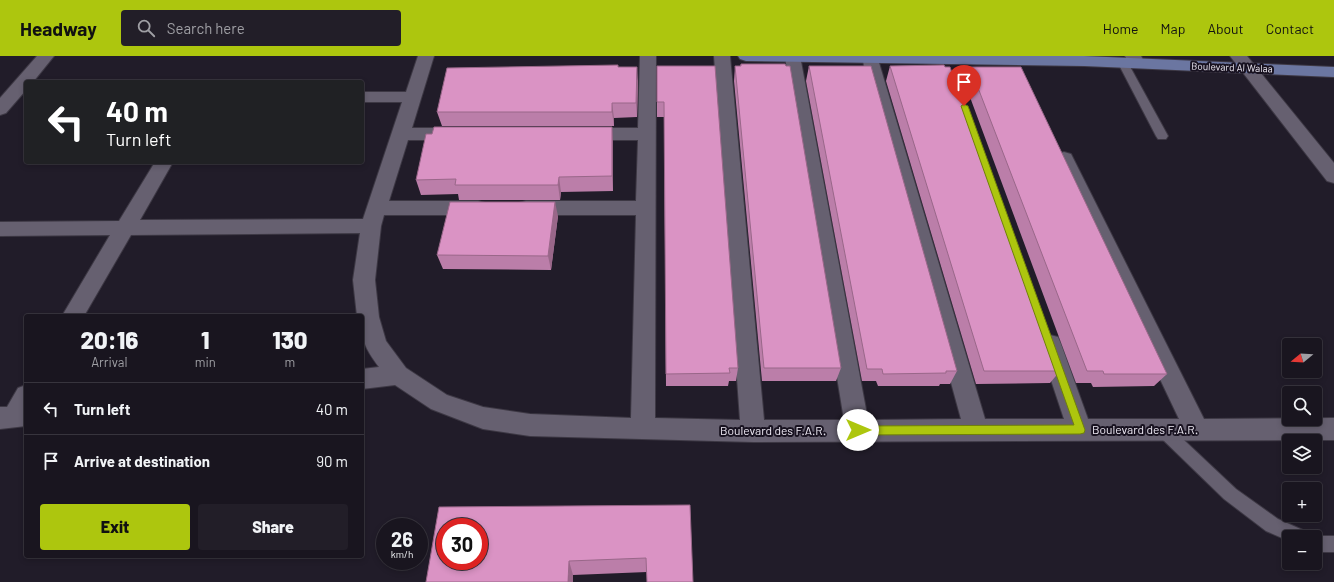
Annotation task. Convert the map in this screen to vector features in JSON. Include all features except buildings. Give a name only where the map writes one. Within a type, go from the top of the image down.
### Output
[{"type":"main road","name":"Boulevard Al Walaa","points":[[746,56],[870,58],[951,68],[1021,69],[1131,61],[1243,62],[1334,72]]},
{"type":"street","points":[[29,80],[46,56]]},
{"type":"street","points":[[364,379],[398,375],[376,345],[368,317],[364,280],[374,217],[426,56]]},
{"type":"street","points":[[643,429],[648,56]]},
{"type":"street","points":[[722,56],[753,431]]},
{"type":"street","points":[[793,57],[858,430]]},
{"type":"street","points":[[870,58],[976,430]]},
{"type":"street","points":[[1243,62],[1334,176]]},
{"type":"street","points":[[0,109],[19,95]]},
{"type":"street","points":[[364,97],[413,97]]},
{"type":"street","points":[[401,134],[480,134]]},
{"type":"street","points":[[568,134],[647,134]]},
{"type":"street","points":[[1056,140],[1197,430]]},
{"type":"street","points":[[74,314],[163,164]]},
{"type":"street","points":[[0,229],[125,228],[374,217],[504,208],[646,208]]},
{"type":"street","points":[[1043,325],[1080,430]]},
{"type":"street","name":"Boulevard des F.A.R.","points":[[398,375],[439,402],[483,418],[530,425],[753,431],[1334,429]]},
{"type":"street","points":[[13,416],[24,398]]},
{"type":"lane","points":[[1131,61],[1162,136]]},
{"type":"lane","points":[[1163,430],[1230,494],[1272,525],[1284,530]]},
{"type":"lane","points":[[1322,544],[1334,544]]},
{"type":"route","points":[[858,430],[1080,430],[964,106]]}]
